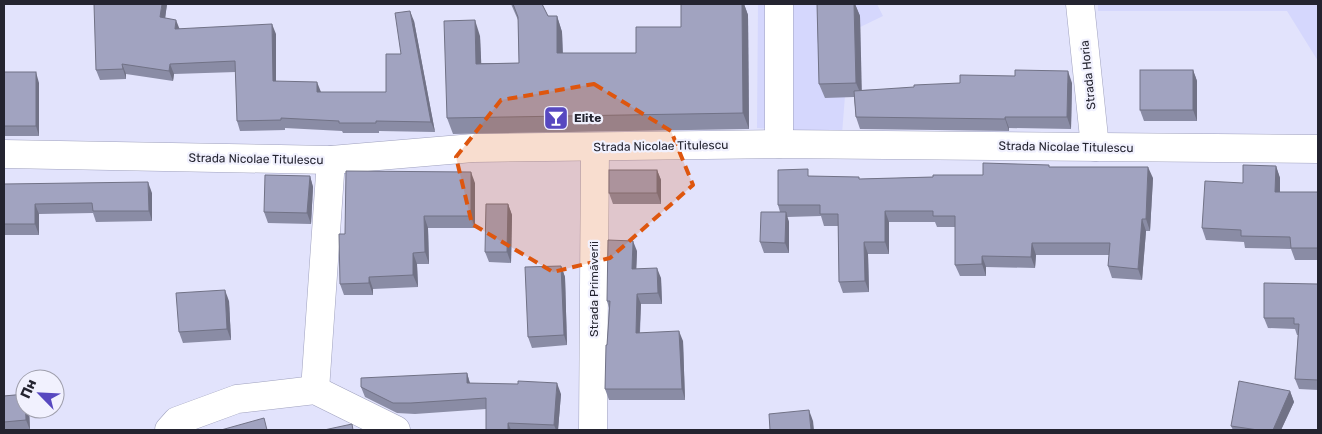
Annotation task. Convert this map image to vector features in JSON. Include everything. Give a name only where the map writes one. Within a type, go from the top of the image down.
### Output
[{"type":"street","points":[[779,144],[780,4]]},
{"type":"street","name":"Strada Horia","points":[[1080,4],[1095,147]]},
{"type":"street","name":"Strada Nicolae Titulescu","points":[[4,154],[331,160],[473,148],[779,144],[1318,149]]},
{"type":"street","name":"Strada Primăverii","points":[[593,430],[595,147]]},
{"type":"street","points":[[316,390],[331,160]]},
{"type":"street","points":[[169,430],[177,420],[238,399],[316,390],[396,430]]},
{"type":"highlighted area","points":[[594,84],[671,131],[693,185],[610,258],[553,272],[472,224],[456,157],[501,100]]},
{"type":"shaded area","points":[[758,4],[877,4],[883,16],[850,32],[842,134],[757,128]]},
{"type":"shaded area","points":[[1098,4],[1318,4],[1318,61],[1287,11],[1098,11]]},
{"type":"building","points":[[94,4],[162,4],[160,17],[176,20],[175,29],[272,24],[273,81],[317,82],[317,92],[386,92],[386,54],[401,54],[395,13],[410,11],[431,122],[376,121],[376,123],[339,123],[339,121],[281,118],[281,120],[237,121],[235,61],[170,64],[169,71],[122,64],[123,69],[96,70]]},
{"type":"building","points":[[513,4],[542,4],[548,16],[557,16],[557,53],[636,53],[636,27],[681,27],[681,4],[742,4],[743,113],[447,118],[444,21],[475,20],[476,64],[519,63],[518,17]]},
{"type":"building","points":[[817,4],[854,4],[856,83],[819,84]]},
{"type":"building","points":[[1015,70],[1068,71],[1067,117],[1005,117],[1005,119],[856,117],[854,91],[960,83],[960,75],[1015,76]]},
{"type":"building","points":[[1140,70],[1193,70],[1193,110],[1140,110]]},
{"type":"building","points":[[4,72],[36,72],[36,126],[4,126]]},
{"type":"building","points":[[983,163],[1049,165],[1049,167],[1148,167],[1146,219],[1142,219],[1138,269],[1108,266],[1110,243],[1032,243],[1031,257],[982,256],[982,264],[955,265],[955,216],[933,216],[933,211],[885,211],[885,242],[864,242],[865,281],[839,282],[838,214],[820,214],[820,205],[778,205],[778,170],[808,169],[808,176],[859,177],[859,179],[933,177],[933,175],[983,175]]},
{"type":"building","points":[[1243,165],[1276,166],[1275,192],[1318,192],[1318,248],[1291,248],[1290,237],[1241,236],[1241,230],[1202,228],[1205,181],[1243,183]]},
{"type":"building","points":[[609,170],[657,170],[657,193],[609,193]]},
{"type":"building","points":[[346,171],[471,172],[471,216],[424,216],[425,252],[413,253],[413,275],[369,277],[369,283],[340,284],[339,234],[345,234]]},
{"type":"building","points":[[265,175],[310,176],[307,213],[264,212]]},
{"type":"building","points":[[148,182],[149,211],[93,211],[92,203],[35,204],[35,224],[4,224],[4,184]]},
{"type":"building","points":[[486,204],[508,204],[507,252],[485,252]]},
{"type":"building","points":[[761,212],[786,212],[785,243],[760,242]]},
{"type":"building","points":[[608,240],[633,241],[632,269],[657,268],[658,293],[637,294],[636,333],[679,331],[682,389],[605,389],[610,301],[607,301]]},
{"type":"building","points":[[561,266],[564,335],[528,337],[525,267]]},
{"type":"building","points":[[1264,283],[1318,284],[1318,380],[1295,379],[1299,324],[1294,324],[1294,318],[1264,318]]},
{"type":"building","points":[[225,290],[227,329],[179,332],[176,293]]},
{"type":"building","points":[[467,373],[467,383],[518,384],[518,381],[557,383],[554,425],[508,423],[508,430],[486,430],[486,398],[393,403],[361,387],[361,378]]},
{"type":"building","points":[[1239,381],[1290,391],[1273,430],[1231,426]]},
{"type":"building","points":[[15,395],[15,419],[26,420],[4,422],[4,396]]},
{"type":"building","points":[[809,410],[811,430],[770,430],[769,414]]},
{"type":"building","points":[[264,418],[267,430],[221,430]]},
{"type":"building","points":[[352,424],[353,430],[324,430]]},
{"type":"place","name":"Elite","points":[[556,118]]}]
